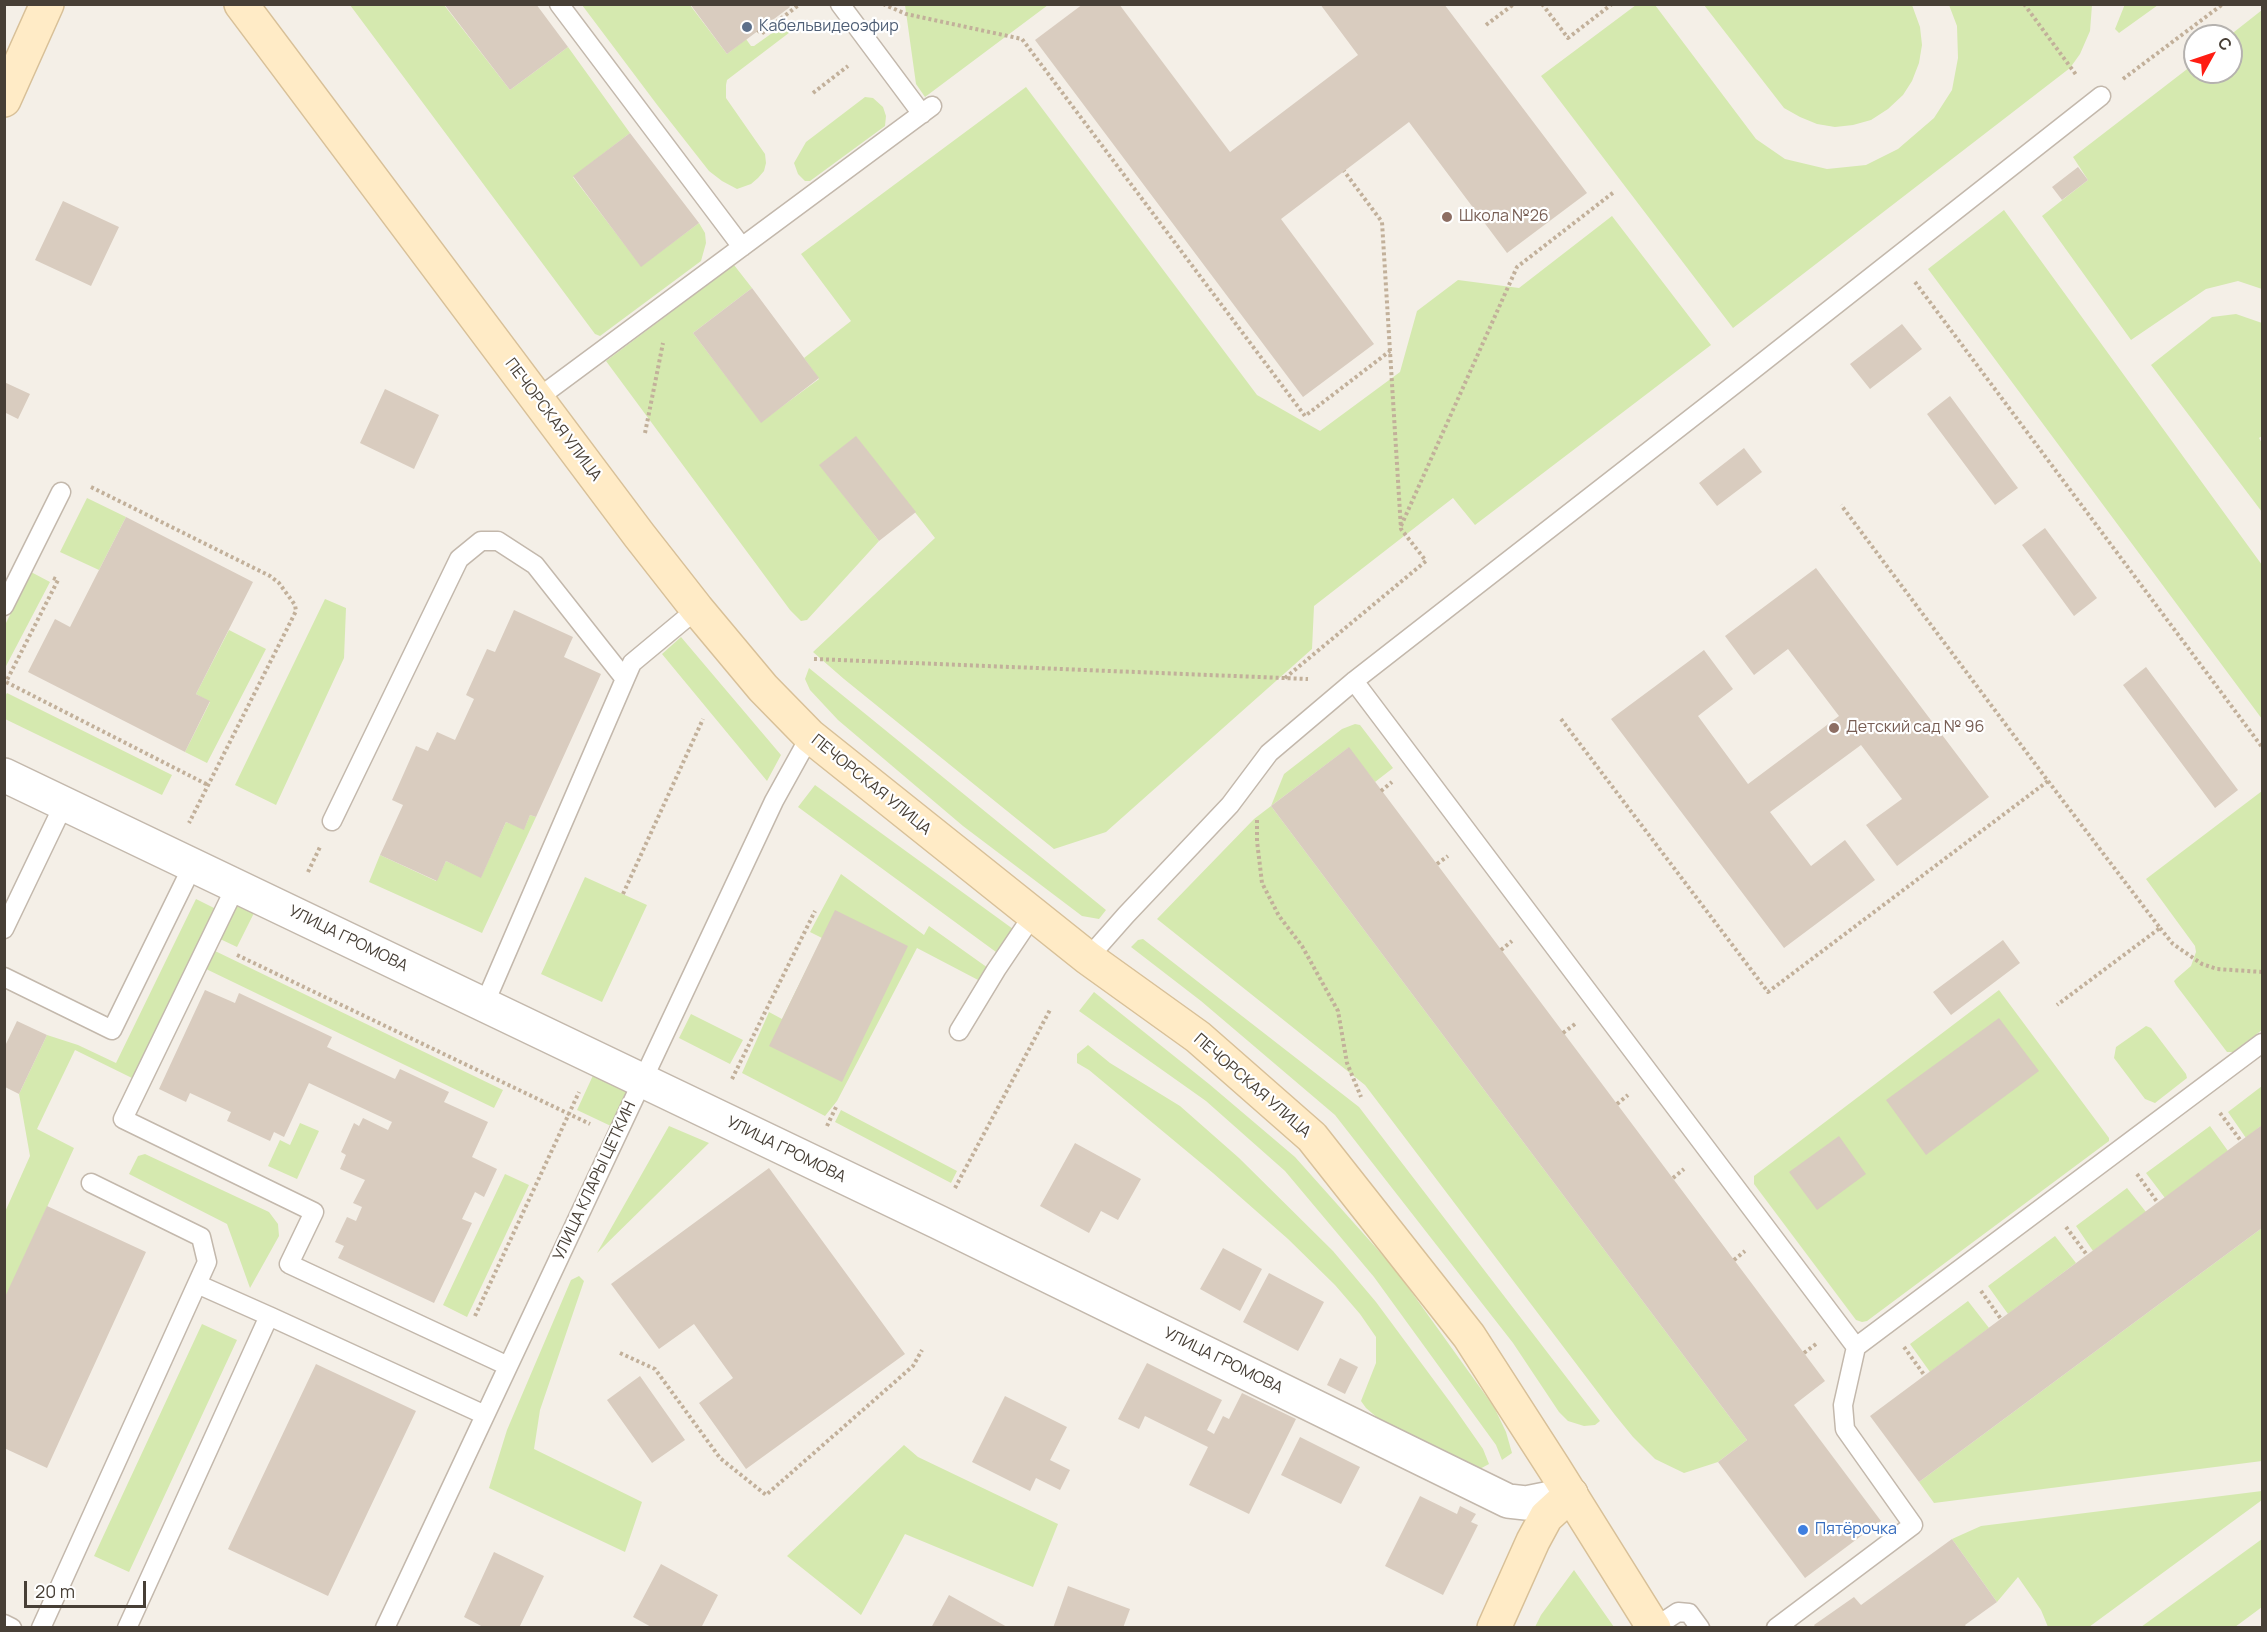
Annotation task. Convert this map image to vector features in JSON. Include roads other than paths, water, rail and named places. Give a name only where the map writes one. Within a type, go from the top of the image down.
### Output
[{"type":"street","points":[[4,100],[47,4]]},
{"type":"street","name":"ПЕЧОРСКАЯ УЛИЦА","points":[[241,4],[697,609],[763,688],[810,736],[1088,958],[1197,1037],[1312,1137],[1469,1336],[1654,1628]]},
{"type":"street","name":"УЛИЦА ГРОМОВА","points":[[4,775],[974,1240],[1508,1501],[1526,1503],[1571,1494]]},
{"type":"street","points":[[1494,1628],[1542,1525],[1551,1512],[1571,1494]]},
{"type":"lane","points":[[559,4],[742,247]]},
{"type":"lane","points":[[538,398],[927,110],[840,4]]},
{"type":"lane","points":[[1088,958],[1230,805],[1269,753],[1354,681],[2098,98]]},
{"type":"lane","points":[[4,606],[60,493]]},
{"type":"lane","points":[[332,822],[459,559],[481,541],[498,541],[535,565],[624,680]]},
{"type":"lane","points":[[484,1005],[632,663],[697,609]]},
{"type":"lane","points":[[1354,681],[1856,1347]]},
{"type":"lane","name":"УЛИЦА КЛАРЫ ЦЕТКИН","points":[[385,1628],[774,801],[810,736]]},
{"type":"lane","points":[[4,929],[64,804]]},
{"type":"lane","points":[[4,978],[112,1030],[183,860]]},
{"type":"lane","points":[[236,886],[123,1119],[314,1212],[289,1264],[508,1366]]},
{"type":"lane","points":[[959,1031],[1033,915]]},
{"type":"lane","points":[[1776,1628],[1913,1525],[1845,1429],[1843,1406],[1856,1347],[2262,1043]]},
{"type":"lane","points":[[41,1628],[207,1262],[201,1237],[91,1183]]},
{"type":"lane","points":[[197,1284],[485,1415]]},
{"type":"lane","points":[[127,1628],[269,1316]]},
{"type":"lane","points":[[1654,1628],[1678,1612],[1689,1613],[1700,1628]]},
{"type":"lane","points":[[4,1624],[12,1628]]},
{"type":"place","name":"Кабельвидеоэфир","points":[[747,27]]},
{"type":"place","name":"Школа №26","points":[[1447,217]]},
{"type":"place","name":"Детский сад № 96","points":[[1834,728]]},
{"type":"place","name":"Пятёрочка","points":[[1803,1530]]}]
